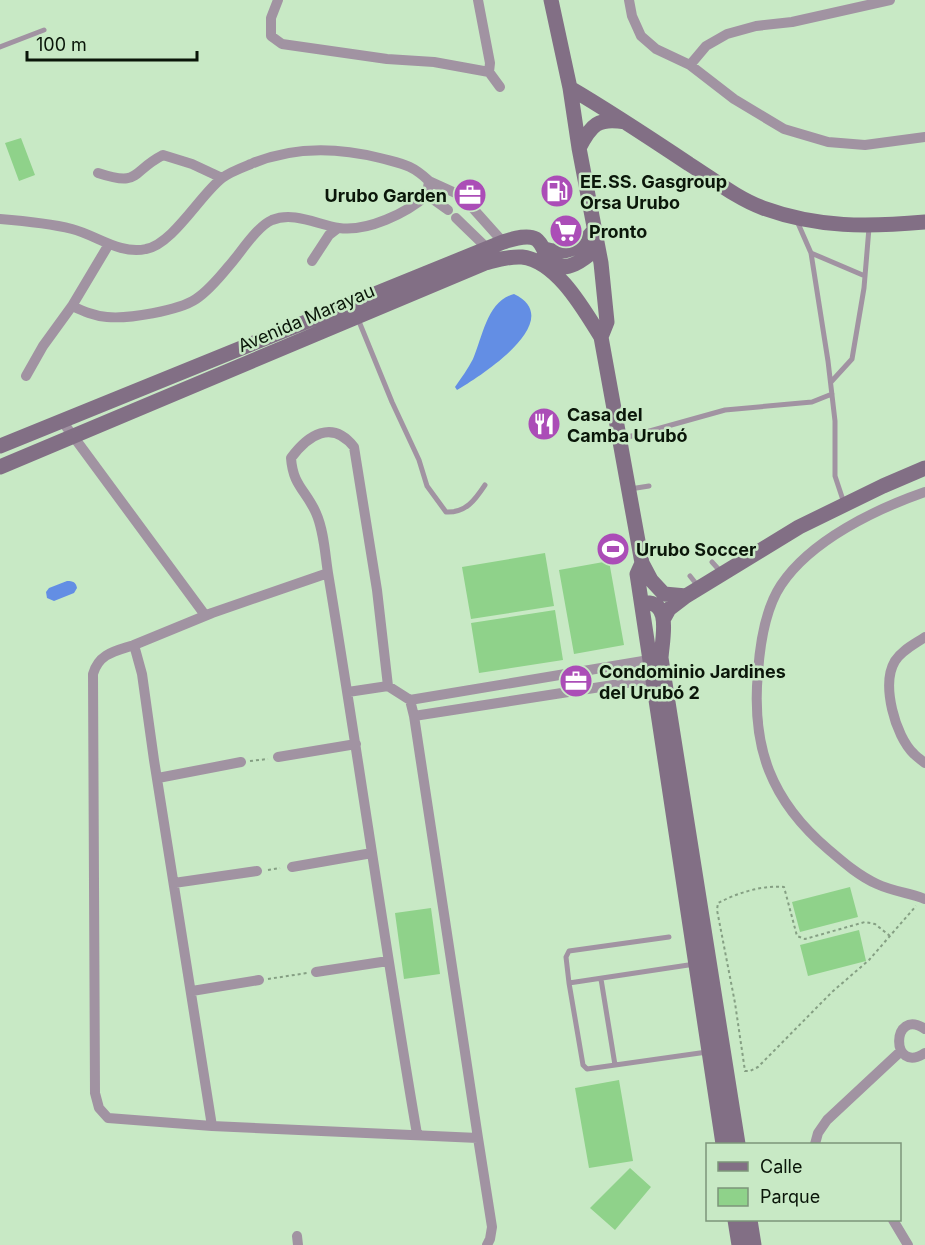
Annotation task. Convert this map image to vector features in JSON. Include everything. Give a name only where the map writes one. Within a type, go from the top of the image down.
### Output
[{"type":"main road","points":[[551,0],[570,88],[598,247],[607,322],[601,337],[642,563],[651,580],[664,594],[691,587],[722,574],[799,527],[925,468]]},
{"type":"main road","points":[[570,88],[628,122],[740,198],[763,208],[796,218],[829,224],[869,226],[925,222]]},
{"type":"main road","points":[[579,148],[589,130],[600,122],[611,119],[628,122]]},
{"type":"main road","points":[[544,249],[561,252],[571,250],[583,244],[595,229]]},
{"type":"main road","name":"Avenida Marayau","points":[[0,446],[503,242],[530,237],[535,239],[554,263],[566,266],[586,259],[598,247]]},
{"type":"main road","name":"Avenida Marayau","points":[[0,467],[74,438],[485,263],[506,258],[523,257],[544,265],[562,281],[601,337]]},
{"type":"main road","points":[[642,563],[637,574],[707,1052],[723,1143]]},
{"type":"main road","points":[[691,587],[669,609],[664,618],[661,658],[738,1143]]},
{"type":"main road","points":[[642,603],[653,603],[664,618]]},
{"type":"main road","points":[[735,1221],[739,1245]]},
{"type":"main road","points":[[750,1221],[754,1245]]},
{"type":"street","points":[[278,0],[271,18],[272,36],[282,44],[489,72]]},
{"type":"street","points":[[478,0],[490,63],[489,72],[500,87]]},
{"type":"street","points":[[629,0],[632,16],[641,36],[656,49],[690,65],[734,99],[784,129],[828,142],[865,144],[925,137]]},
{"type":"street","points":[[690,65],[706,46],[728,34],[756,26],[792,22],[890,0]]},
{"type":"street","points":[[0,219],[32,221],[64,228],[128,250],[148,249],[163,240],[180,224],[222,178],[265,158],[299,150],[323,149],[362,153],[407,164],[429,180],[465,200],[503,242]]},
{"type":"street","points":[[98,173],[119,180],[132,178],[153,160],[163,155],[192,164],[222,178]]},
{"type":"street","points":[[72,306],[91,314],[108,317],[160,312],[181,306],[196,299],[219,279],[261,228],[272,220],[297,218],[339,228],[355,229],[368,226],[414,207],[427,195],[429,180]]},
{"type":"street","points":[[427,195],[452,214],[488,249]]},
{"type":"street","points":[[312,261],[329,235],[339,228]]},
{"type":"street","points":[[26,376],[43,346],[72,306],[109,243]]},
{"type":"street","points":[[62,421],[205,615]]},
{"type":"street","points":[[388,686],[377,590],[354,447],[348,439],[336,433],[325,432],[308,439],[291,458],[292,472],[298,486],[310,501],[317,515],[328,573],[417,1134]]},
{"type":"street","points":[[924,898],[876,884],[853,869],[810,834],[790,810],[774,785],[760,744],[756,698],[759,658],[767,618],[781,585],[804,558],[830,538],[872,514],[925,492]]},
{"type":"street","points":[[328,573],[205,615],[102,657],[96,666],[93,674],[95,1093],[99,1108],[108,1118],[212,1126],[478,1138]]},
{"type":"street","points":[[925,637],[905,649],[895,660],[890,676],[893,715],[899,733],[912,753],[925,763]]},
{"type":"street","points":[[134,645],[142,674],[212,1126]]},
{"type":"street","points":[[348,692],[388,686],[410,700],[649,660]]},
{"type":"street","points":[[414,716],[652,679]]},
{"type":"street","points":[[410,700],[492,1227],[487,1245]]},
{"type":"street","points":[[278,757],[356,744]]},
{"type":"street","points":[[158,778],[241,762]]},
{"type":"street","points":[[292,867],[372,853]]},
{"type":"street","points":[[174,883],[256,871]]},
{"type":"street","points":[[316,972],[388,961]]},
{"type":"street","points":[[192,991],[259,980]]},
{"type":"street","points":[[925,1029],[921,1026],[910,1025],[901,1031],[897,1041],[901,1051],[910,1057],[925,1053]]},
{"type":"street","points":[[815,1143],[826,1120],[901,1051]]},
{"type":"street","points":[[894,1221],[908,1245]]},
{"type":"lane","points":[[0,47],[44,30]]},
{"type":"lane","points":[[796,218],[811,253],[831,382],[835,421],[836,476],[845,504]]},
{"type":"lane","points":[[831,382],[852,359],[865,276],[869,226]]},
{"type":"lane","points":[[811,253],[865,276]]},
{"type":"lane","points":[[357,317],[419,460],[427,486],[439,504],[446,512],[456,512],[467,508],[485,484]]},
{"type":"lane","points":[[620,440],[725,410],[812,402],[832,394]]},
{"type":"lane","points":[[629,490],[649,486]]},
{"type":"lane","points":[[712,562],[722,574]]},
{"type":"lane","points":[[669,937],[569,951],[566,957],[569,983],[584,1068],[707,1052]]},
{"type":"lane","points":[[569,983],[695,964]]},
{"type":"lane","points":[[601,979],[615,1065]]},
{"type":"path","points":[[241,762],[278,757]]},
{"type":"path","points":[[256,871],[292,867]]},
{"type":"path","points":[[890,936],[875,924],[866,922],[805,939],[797,936],[784,887],[774,886],[754,890],[718,903],[717,910],[745,1071],[758,1067],[832,992],[868,960],[890,936],[924,898]]},
{"type":"path","points":[[259,980],[316,972]]},
{"type":"green space","points":[[21,138],[35,175],[19,181],[5,143]]},
{"type":"green space","points":[[545,553],[554,606],[471,619],[462,567]]},
{"type":"green space","points":[[609,561],[624,645],[574,654],[559,570]]},
{"type":"green space","points":[[555,610],[563,660],[479,673],[471,623]]},
{"type":"green space","points":[[850,887],[858,917],[800,932],[792,902]]},
{"type":"green space","points":[[431,908],[440,974],[404,979],[395,913]]},
{"type":"green space","points":[[859,930],[866,961],[808,976],[800,945]]},
{"type":"green space","points":[[619,1080],[633,1161],[589,1168],[575,1088]]},
{"type":"green space","points":[[630,1168],[651,1187],[615,1230],[590,1208]]},
{"type":"water","points":[[514,294],[528,305],[531,318],[526,332],[500,360],[457,390],[455,387],[473,359],[487,320],[498,304]]},
{"type":"water","points":[[67,581],[76,584],[77,588],[74,593],[54,601],[47,598],[46,592],[49,588]]},
{"type":"place","name":"EE.SS. Gasgroup Orsa Urubo","points":[[557,191]]},
{"type":"place","name":"Urubo Garden","points":[[470,195]]},
{"type":"place","name":"Pronto","points":[[566,231]]},
{"type":"place","name":"Casa del Camba Urubó","points":[[544,424]]},
{"type":"place","name":"Urubo Soccer","points":[[613,549]]},
{"type":"place","name":"Condominio Jardines del Urubó 2","points":[[576,681]]}]
